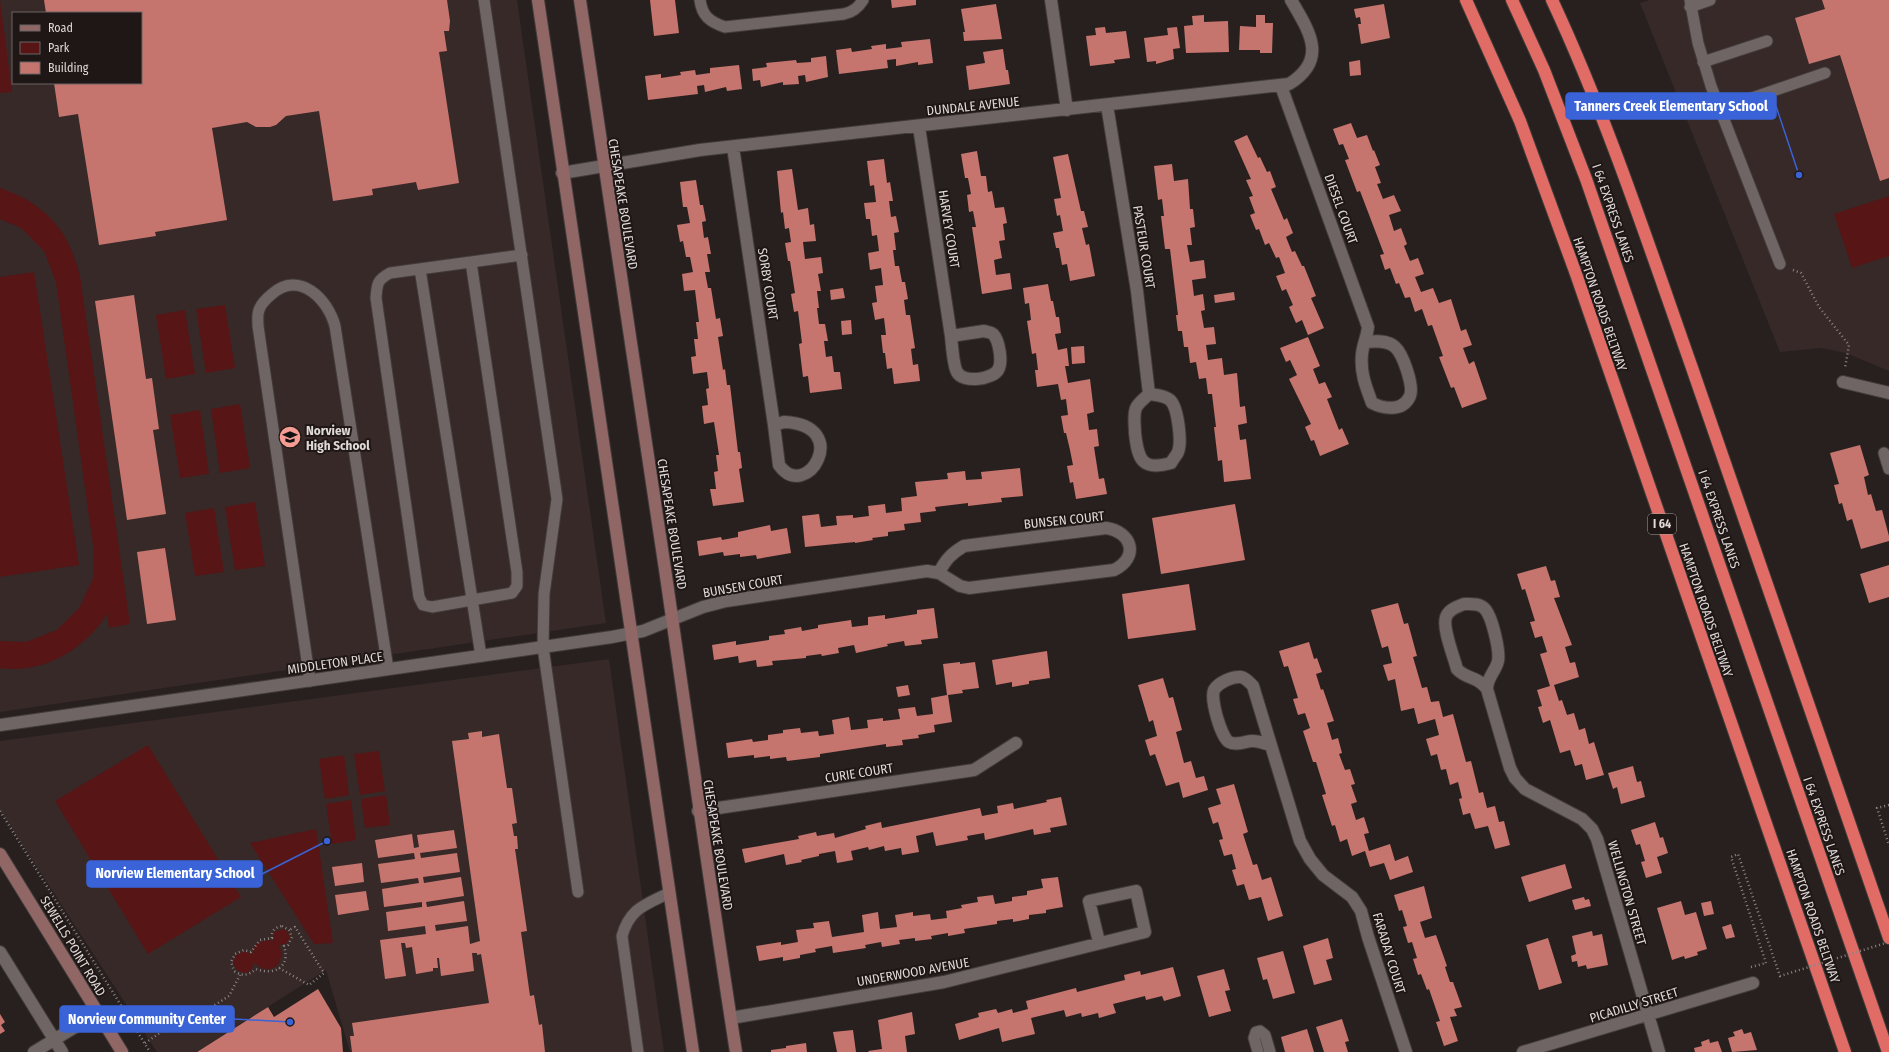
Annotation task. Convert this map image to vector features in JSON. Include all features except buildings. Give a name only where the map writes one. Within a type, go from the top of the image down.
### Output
[{"type":"highway","name":"HAMPTON ROADS BELTWAY","points":[[1466,0],[1520,121],[1576,274],[1845,1052]]},
{"type":"highway","name":"I 64 EXPRESS LANES","points":[[1512,0],[1544,70],[1586,178],[1888,1052]]},
{"type":"highway","points":[[1552,0],[1591,90],[1631,194],[1728,469],[1889,938]]},
{"type":"main road","points":[[538,0],[562,173],[693,1052]]},
{"type":"main road","name":"CHESAPEAKE BOULEVARD","points":[[580,0],[603,166],[672,620],[698,811],[736,1052]]},
{"type":"main road","name":"SEWELLS POINT ROAD","points":[[0,854],[122,1052]]},
{"type":"street","points":[[1051,0],[1067,110]]},
{"type":"street","name":"DUNDALE AVENUE","points":[[562,173],[733,146],[919,127],[1281,86],[1289,84],[1300,77],[1308,67],[1313,55],[1313,42],[1292,0]]},
{"type":"street","name":"DIESEL COURT","points":[[1281,86],[1368,326],[1368,338],[1365,342],[1362,353],[1361,369],[1372,404],[1382,408],[1393,408],[1403,404],[1410,396],[1410,385],[1401,355],[1394,346],[1380,341],[1365,342]]},
{"type":"street","name":"PASTEUR COURT","points":[[1107,105],[1137,291],[1149,394]]},
{"type":"street","name":"HARVEY COURT","points":[[919,127],[951,336],[957,372],[962,378],[968,380],[993,375],[998,370],[1000,364],[997,340],[992,333],[984,330],[951,336]]},
{"type":"street","name":"SORBY COURT","points":[[733,146],[779,465],[783,470],[790,474],[801,475],[812,469],[818,462],[821,452],[819,442],[814,433],[806,426],[796,423],[784,422],[774,425]]},
{"type":"street","points":[[1842,382],[1889,393]]},
{"type":"street","points":[[1149,394],[1163,396],[1170,400],[1175,407],[1180,442],[1178,452],[1171,462],[1158,466],[1146,464],[1141,460],[1137,453],[1134,420],[1136,408],[1149,394]]},
{"type":"street","name":"BUNSEN COURT","points":[[672,620],[703,607],[726,601],[927,571],[939,573],[960,586],[968,588],[1114,570],[1122,567],[1128,559],[1130,549],[1125,536],[1116,530],[1106,528],[964,546],[953,553],[944,562],[939,573]]},
{"type":"street","points":[[1464,604],[1478,604],[1485,608],[1489,615],[1499,653],[1498,662],[1488,678],[1487,689],[1482,682],[1475,678],[1462,675],[1457,669],[1445,624],[1447,615],[1453,608],[1464,604]]},
{"type":"street","name":"MIDDLETON PLACE","points":[[0,725],[630,634],[643,631],[672,620]]},
{"type":"street","name":"FARADAY COURT","points":[[1271,745],[1254,741],[1234,744],[1228,742],[1223,736],[1213,699],[1214,691],[1218,684],[1241,677],[1253,686],[1271,745],[1300,841],[1310,859],[1323,875],[1352,897],[1361,912],[1406,1052]]},
{"type":"street","name":"WELLINGTON STREET","points":[[1487,689],[1510,768],[1515,778],[1525,789],[1582,819],[1592,829],[1597,839],[1659,1052]]},
{"type":"street","name":"CURIE COURT","points":[[698,811],[974,770],[1016,743]]},
{"type":"street","name":"UNDERWOOD AVENUE","points":[[730,1018],[944,982],[993,971],[1099,942],[1145,932],[1136,891],[1089,901],[1099,942]]},
{"type":"street","points":[[0,952],[62,1052]]},
{"type":"street","name":"PICADILLY STREET","points":[[1523,1052],[1648,1016],[1752,983]]},
{"type":"street","points":[[34,1052],[98,1013]]},
{"type":"lane","points":[[484,0],[522,255],[552,474],[557,499],[544,594],[543,647],[578,892]]},
{"type":"lane","points":[[700,0],[701,8],[706,18],[713,23],[725,27],[844,14],[852,12],[859,7],[863,0]]},
{"type":"lane","points":[[1710,0],[1690,3],[1703,62],[1780,264]]},
{"type":"lane","points":[[1703,62],[1767,41]]},
{"type":"lane","points":[[1720,109],[1825,73]]},
{"type":"lane","points":[[471,262],[518,572],[517,586],[512,593],[432,607],[423,604],[419,597],[376,298],[377,284],[382,278],[390,273],[522,255]]},
{"type":"lane","points":[[420,269],[481,656]]},
{"type":"lane","points":[[310,681],[258,326],[258,311],[265,300],[277,289],[293,285],[311,290],[322,299],[332,313],[388,669]]},
{"type":"lane","points":[[1884,453],[1889,469]]},
{"type":"lane","points":[[638,1052],[622,936],[626,922],[631,915],[669,893]]},
{"type":"lane","points":[[1258,1052],[1254,1038],[1256,1032],[1260,1031],[1265,1035],[1270,1052]]},
{"type":"path","points":[[1780,264],[1801,273],[1819,307],[1849,345],[1842,382]]},
{"type":"path","points":[[1889,805],[1877,808],[1889,845]]},
{"type":"path","points":[[0,811],[150,1052]]},
{"type":"path","points":[[1766,963],[1731,857],[1738,854],[1780,976],[1889,942]]},
{"type":"path","points":[[282,926],[289,930],[292,937],[288,944],[284,946],[286,953],[285,960],[279,968],[271,972],[256,969],[248,974],[240,975],[234,971],[232,967],[232,958],[235,954],[244,950],[250,952],[260,940],[272,938],[272,932],[278,927],[282,926]]},
{"type":"path","points":[[279,968],[309,985],[324,974],[295,927],[289,930]]},
{"type":"path","points":[[145,1043],[167,1028],[188,1022],[229,996],[240,975]]},
{"type":"shaded area","name":"Norview High School","points":[[0,0],[517,0],[606,623],[0,712]]},
{"type":"shaded area","points":[[1650,0],[1889,0],[1889,371],[1846,353],[1821,348],[1780,352],[1640,3]]},
{"type":"shaded area","points":[[609,659],[664,1052],[350,1052],[326,970],[196,1052],[157,1052],[0,810],[0,741]]},
{"type":"green space","points":[[0,0],[12,92],[0,93]]},
{"type":"green space","points":[[0,188],[16,194],[30,202],[53,220],[62,232],[75,259],[80,276],[130,624],[109,628],[107,614],[98,627],[87,638],[61,657],[32,667],[16,669],[0,668],[0,641],[26,642],[57,630],[80,607],[93,578],[94,552],[56,282],[44,251],[21,228],[0,219]]},
{"type":"green space","points":[[1889,196],[1889,256],[1852,268],[1834,214]]},
{"type":"green space","points":[[34,272],[79,565],[0,577],[0,277]]},
{"type":"green space","points":[[225,305],[235,368],[206,373],[196,309]]},
{"type":"green space","points":[[185,310],[195,374],[166,379],[156,315]]},
{"type":"green space","points":[[240,404],[250,468],[220,473],[211,409]]},
{"type":"green space","points":[[200,410],[209,474],[180,478],[170,415]]},
{"type":"green space","points":[[255,502],[265,566],[235,570],[225,507]]},
{"type":"green space","points":[[214,508],[224,572],[195,576],[185,513]]},
{"type":"green space","points":[[148,745],[241,897],[148,954],[55,801]]},
{"type":"green space","points":[[379,751],[385,791],[360,795],[354,754]]},
{"type":"green space","points":[[344,755],[349,795],[325,799],[319,759]]},
{"type":"green space","points":[[386,795],[390,825],[365,828],[361,799]]},
{"type":"green space","points":[[351,800],[356,840],[332,844],[326,804]]},
{"type":"green space","points":[[316,829],[333,943],[314,944],[250,843]]},
{"type":"green space","points":[[283,929],[288,932],[290,939],[286,944],[279,945],[282,954],[278,965],[269,969],[263,969],[255,963],[249,972],[245,973],[237,970],[233,963],[236,955],[244,951],[252,954],[256,944],[266,940],[273,941],[274,932]]},
{"type":"place","name":"Tanners Creek Elementary School","points":[[1799,175]]},
{"type":"place","name":"Norview High School","points":[[290,437]]},
{"type":"place","name":"Norview Elementary School","points":[[327,841]]},
{"type":"place","name":"Norview Community Center","points":[[290,1022]]}]
